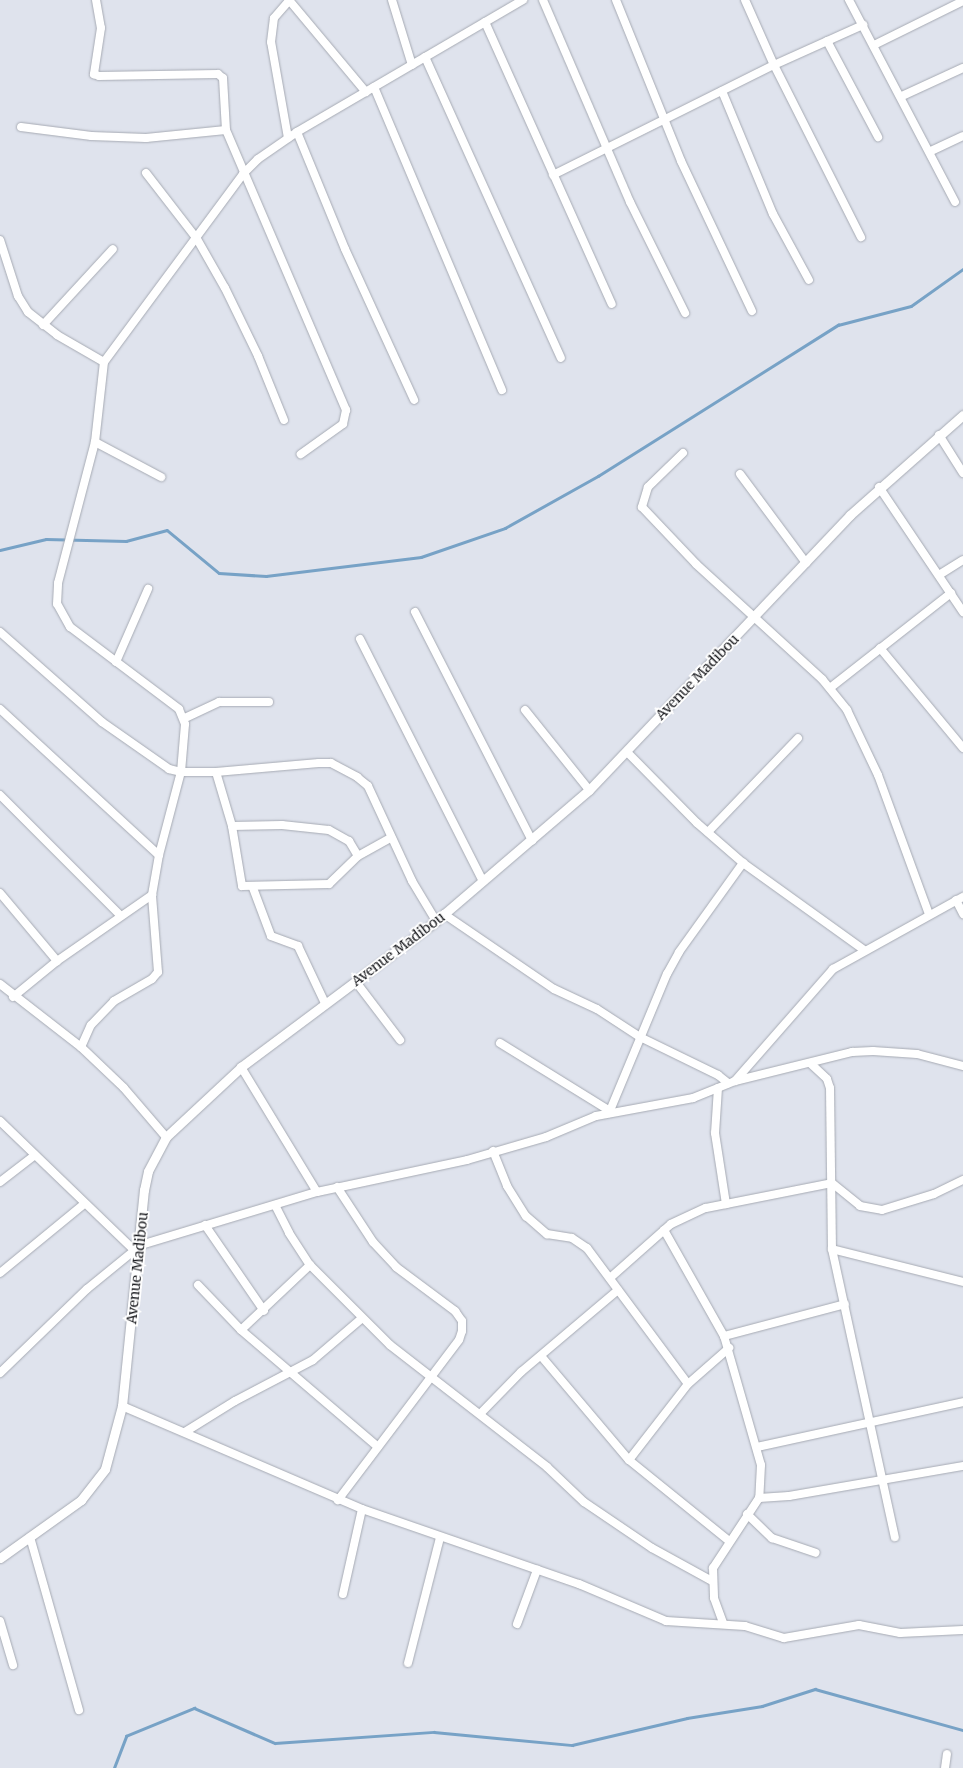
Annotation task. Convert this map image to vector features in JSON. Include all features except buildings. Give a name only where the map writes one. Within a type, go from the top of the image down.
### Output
[{"type":"street","points":[[96,0],[101,28],[94,74],[99,76],[220,75],[223,78],[226,130],[243,174],[273,235],[346,410],[343,424],[301,454]]},
{"type":"street","points":[[392,0],[412,65]]},
{"type":"street","points":[[81,1047],[91,1025],[114,1000],[152,979],[158,972],[152,895],[159,855],[181,772],[185,718],[179,709],[70,627],[59,611],[57,597],[95,442],[104,362],[114,344],[197,239],[243,174],[297,132],[524,0]]},
{"type":"street","points":[[543,0],[608,148],[685,313]]},
{"type":"street","points":[[616,0],[663,120],[752,311]]},
{"type":"street","points":[[745,0],[774,65],[861,237]]},
{"type":"street","points":[[849,0],[931,151],[955,202]]},
{"type":"street","points":[[288,138],[271,42],[274,18],[289,1],[366,92]]},
{"type":"street","points":[[874,45],[963,1]]},
{"type":"street","points":[[485,22],[612,304]]},
{"type":"street","points":[[553,175],[774,65],[863,25]]},
{"type":"street","points":[[827,41],[878,137]]},
{"type":"street","points":[[425,57],[561,358]]},
{"type":"street","points":[[902,96],[963,68]]},
{"type":"street","points":[[374,88],[502,390]]},
{"type":"street","points":[[722,91],[773,214],[809,280]]},
{"type":"street","points":[[21,127],[138,138],[226,130]]},
{"type":"street","points":[[297,132],[345,249],[414,400]]},
{"type":"street","points":[[931,151],[963,136]]},
{"type":"street","points":[[146,173],[197,239],[243,323],[284,420]]},
{"type":"street","points":[[0,240],[18,296],[28,312],[42,325],[104,362]]},
{"type":"street","points":[[42,325],[113,249]]},
{"type":"street","name":"Avenue Madibou","points":[[0,1558],[64,1514],[95,1485],[113,1449],[122,1406],[137,1247],[148,1171],[166,1137],[241,1067],[436,921],[532,841],[589,790],[879,487],[963,415]]},
{"type":"street","points":[[939,435],[963,473]]},
{"type":"street","points":[[95,442],[161,477]]},
{"type":"street","points":[[683,453],[648,487],[642,507],[678,547],[830,688],[860,734],[929,914]]},
{"type":"street","points":[[740,474],[806,563]]},
{"type":"street","points":[[879,487],[963,612]]},
{"type":"street","points":[[939,575],[963,560]]},
{"type":"street","points":[[116,662],[148,589]]},
{"type":"street","points":[[830,688],[951,593]]},
{"type":"street","points":[[415,612],[532,841]]},
{"type":"street","points":[[0,632],[102,722],[144,754],[181,772],[216,772],[331,763],[351,773],[368,786],[391,838],[436,921]]},
{"type":"street","points":[[360,639],[483,880]]},
{"type":"street","points":[[880,648],[963,748]]},
{"type":"street","points":[[185,718],[219,702],[269,702]]},
{"type":"street","points":[[0,709],[159,855]]},
{"type":"street","points":[[525,710],[589,790]]},
{"type":"street","points":[[708,832],[798,738]]},
{"type":"street","points":[[626,752],[708,832],[743,863],[864,950]]},
{"type":"street","points":[[216,772],[232,826],[242,886],[253,888],[329,884],[358,856],[391,838]]},
{"type":"street","points":[[0,794],[120,915]]},
{"type":"street","points":[[232,826],[282,825],[329,830],[349,841],[358,856]]},
{"type":"street","points":[[609,1112],[640,1037],[679,952],[743,863]]},
{"type":"street","points":[[253,888],[271,936],[298,946],[325,1003]]},
{"type":"street","points":[[0,893],[57,961]]},
{"type":"street","points":[[13,997],[57,961],[120,915],[152,895]]},
{"type":"street","points":[[732,1082],[820,982],[846,960],[959,899],[963,914]]},
{"type":"street","points":[[444,914],[523,970],[597,1009],[640,1037],[732,1082]]},
{"type":"street","points":[[356,982],[400,1040]]},
{"type":"street","points":[[0,984],[13,997],[81,1047],[124,1088],[166,1137]]},
{"type":"street","points":[[500,1043],[609,1112]]},
{"type":"street","points":[[0,1373],[137,1247],[205,1224],[337,1186],[446,1165],[546,1137],[609,1112],[670,1104],[732,1082],[852,1052],[873,1051],[917,1054],[963,1066]]},
{"type":"street","points":[[810,1064],[826,1079],[830,1088],[832,1249],[846,1304],[895,1537]]},
{"type":"street","points":[[241,1067],[317,1192]]},
{"type":"street","points":[[718,1088],[715,1133],[726,1204]]},
{"type":"street","points":[[0,1121],[84,1204],[137,1247]]},
{"type":"street","points":[[493,1151],[515,1200],[537,1228],[547,1234],[578,1241],[610,1278],[688,1384]]},
{"type":"street","points":[[0,1182],[35,1155]]},
{"type":"street","points":[[832,1183],[854,1202],[872,1210],[908,1203],[963,1180]]},
{"type":"street","points":[[610,1278],[664,1230],[685,1216],[726,1204],[832,1183]]},
{"type":"street","points":[[337,1186],[374,1242],[396,1267],[455,1311],[462,1321],[459,1340],[338,1500]]},
{"type":"street","points":[[0,1273],[84,1204]]},
{"type":"street","points":[[275,1205],[289,1234],[310,1265],[361,1319],[390,1345],[547,1467],[584,1502],[652,1548],[712,1581]]},
{"type":"street","points":[[205,1224],[264,1311]]},
{"type":"street","points":[[664,1230],[729,1348],[757,1447],[762,1480],[759,1498],[713,1568],[712,1581],[723,1623]]},
{"type":"street","points":[[832,1249],[963,1282]]},
{"type":"street","points":[[241,1330],[264,1311],[310,1265]]},
{"type":"street","points":[[198,1285],[241,1330],[378,1447]]},
{"type":"street","points":[[480,1414],[541,1356],[618,1290]]},
{"type":"street","points":[[724,1336],[846,1304]]},
{"type":"street","points":[[185,1432],[331,1347],[361,1319]]},
{"type":"street","points":[[629,1460],[688,1384],[729,1348]]},
{"type":"street","points":[[541,1356],[629,1460],[729,1541]]},
{"type":"street","points":[[757,1447],[963,1402]]},
{"type":"street","points":[[122,1406],[338,1500],[616,1598],[666,1621],[723,1623],[784,1638],[859,1625],[900,1634],[963,1630]]},
{"type":"street","points":[[759,1498],[796,1495],[963,1466]]},
{"type":"street","points":[[343,1594],[362,1509]]},
{"type":"street","points":[[747,1514],[772,1538],[816,1553]]},
{"type":"street","points":[[30,1537],[79,1710]]},
{"type":"street","points":[[408,1663],[440,1537]]},
{"type":"street","points":[[517,1624],[537,1570]]},
{"type":"street","points":[[0,1621],[14,1665]]},
{"type":"street","points":[[945,1768],[947,1754]]},
{"type":"waterway","points":[[0,550],[46,539],[126,541],[167,530],[219,573],[266,576],[421,557],[505,528],[598,476],[838,325],[911,306],[963,269]]},
{"type":"waterway","points":[[114,1768],[126,1736],[194,1708],[275,1743],[434,1732],[572,1745],[687,1718],[762,1706],[815,1689],[963,1730]]}]
